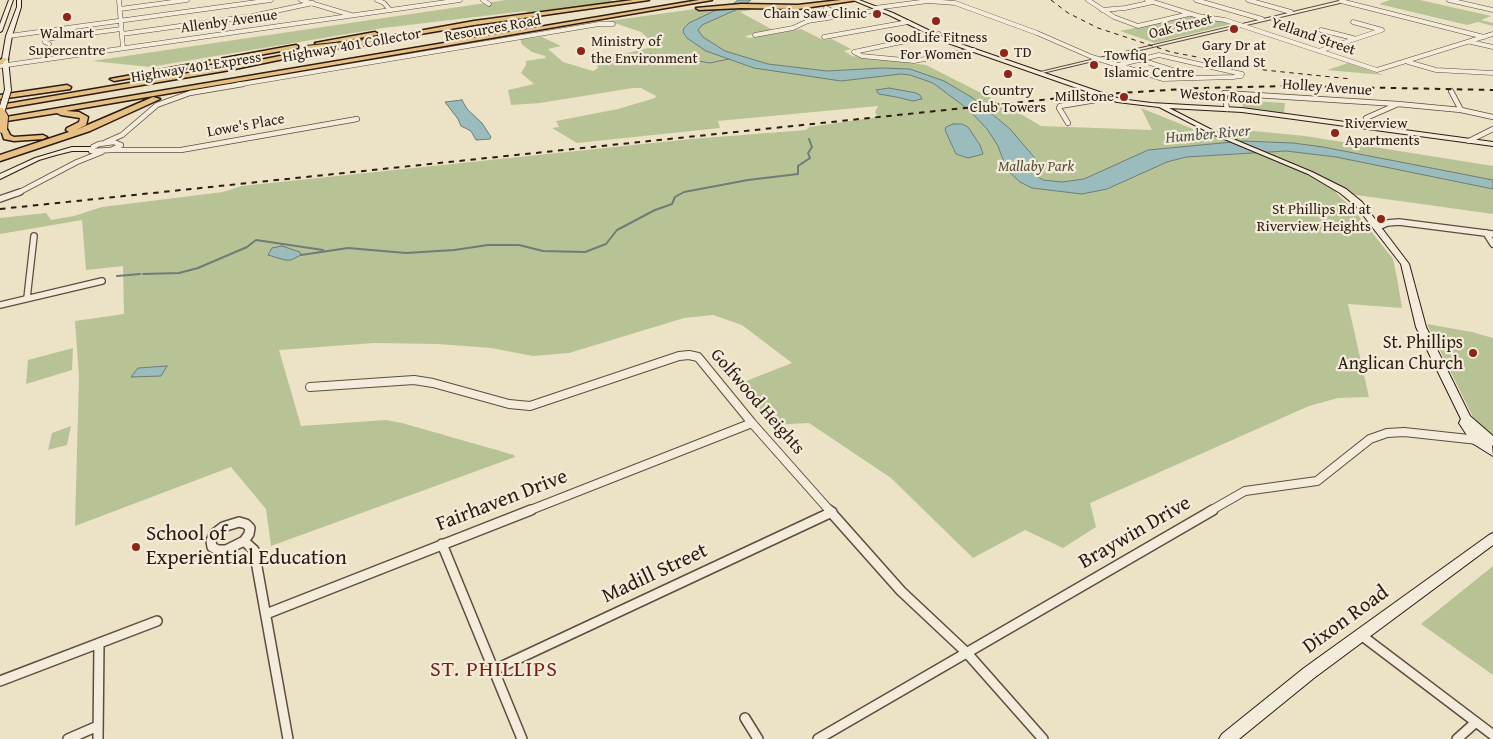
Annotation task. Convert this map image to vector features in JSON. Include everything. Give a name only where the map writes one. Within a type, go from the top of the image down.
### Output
[{"type":"highway","points":[[597,7],[637,0]]},
{"type":"highway","name":"Highway 401 Collector","points":[[0,109],[398,35],[646,0]]},
{"type":"highway","name":"Highway 401 Express","points":[[0,109],[670,0]]},
{"type":"highway","name":"Highway 401 Express","points":[[0,109],[692,0]]},
{"type":"highway","points":[[778,0],[804,4],[822,0]]},
{"type":"highway","name":"Highway 401 Collector","points":[[0,109],[278,73],[604,18],[709,3],[809,6],[855,0]]},
{"type":"highway","points":[[105,81],[339,39],[489,21]]},
{"type":"highway","points":[[114,79],[306,49],[516,25]]},
{"type":"highway","points":[[0,109],[162,72]]},
{"type":"highway","points":[[0,158],[70,136],[156,99],[199,88],[278,73]]},
{"type":"highway","points":[[0,109],[78,85]]},
{"type":"highway","points":[[0,109],[4,118],[2,127],[7,137],[22,140],[60,134]]},
{"type":"highway","points":[[2,127],[58,114],[84,116],[83,123],[60,134],[4,149]]},
{"type":"highway","points":[[4,149],[70,136]]},
{"type":"main road","points":[[0,31],[11,0]]},
{"type":"main road","points":[[0,109],[8,90],[3,63],[8,36],[19,0]]},
{"type":"main road","name":"Weston Road","points":[[855,0],[891,14],[954,43],[1108,98],[1151,106],[1226,109],[1369,126],[1493,144]]},
{"type":"main road","points":[[0,14],[16,13]]},
{"type":"main road","points":[[1151,106],[1175,119],[1310,173],[1343,191],[1359,204],[1405,264],[1421,327],[1466,418],[1491,441]]},
{"type":"main road","points":[[1160,106],[1215,134]]},
{"type":"main road","points":[[0,177],[54,153],[72,149],[90,150]]},
{"type":"main road","points":[[1466,418],[1464,423],[1476,440],[1493,452]]},
{"type":"main road","name":"Dixon Road","points":[[1227,739],[1361,635],[1493,538]]},
{"type":"street","points":[[119,0],[123,48]]},
{"type":"street","points":[[120,9],[187,0]]},
{"type":"street","points":[[8,36],[271,0]]},
{"type":"street","points":[[301,0],[351,16]]},
{"type":"street","points":[[377,0],[384,3],[390,10]]},
{"type":"street","points":[[433,0],[436,3]]},
{"type":"street","name":"Allenby Avenue","points":[[3,63],[123,48],[460,0]]},
{"type":"street","points":[[483,0],[489,4]]},
{"type":"street","points":[[1088,0],[1102,10],[1138,26],[1191,14]]},
{"type":"street","points":[[1147,0],[1191,14]]},
{"type":"street","points":[[1196,0],[1262,19]]},
{"type":"street","points":[[1248,0],[1291,12]]},
{"type":"street","points":[[1449,0],[1493,10]]},
{"type":"street","points":[[755,35],[793,28],[808,21],[877,9],[928,1],[956,3],[1100,59],[1118,65],[1163,79],[1237,77],[1242,74],[1161,56],[1138,59],[1118,65]]},
{"type":"street","points":[[1242,25],[1338,1],[1484,37]]},
{"type":"street","points":[[1102,10],[1154,2]]},
{"type":"street","points":[[122,34],[245,17],[313,3]]},
{"type":"street","points":[[891,14],[890,10],[892,7]]},
{"type":"street","points":[[826,8],[842,16]]},
{"type":"street","name":"Yelland Street","points":[[1191,14],[1242,25],[1377,70],[1407,62]]},
{"type":"street","points":[[1318,51],[1382,30],[1354,22]]},
{"type":"street","points":[[824,37],[911,23]]},
{"type":"street","name":"Resources Road","points":[[90,150],[122,135],[157,105],[190,93],[600,24],[613,24]]},
{"type":"street","name":"Oak Street","points":[[1038,73],[1242,25]]},
{"type":"street","points":[[49,44],[45,42],[45,39],[121,29]]},
{"type":"street","points":[[259,29],[262,35]]},
{"type":"street","points":[[1321,30],[1353,38]]},
{"type":"street","points":[[1407,62],[1493,34]]},
{"type":"street","points":[[937,35],[855,51],[858,55],[919,61],[974,50]]},
{"type":"street","points":[[1471,42],[1493,47]]},
{"type":"street","points":[[1138,59],[1197,78]]},
{"type":"street","points":[[1407,62],[1436,70],[1493,73]]},
{"type":"street","points":[[1451,91],[1461,110]]},
{"type":"street","name":"Holley Avenue","points":[[1226,109],[1224,93],[1398,104],[1461,110],[1493,117]]},
{"type":"street","points":[[1068,123],[1064,120],[1059,108],[1060,106],[1108,98]]},
{"type":"street","points":[[1369,126],[1366,118],[1398,104]]},
{"type":"street","name":"Lowe's Place","points":[[111,150],[181,150],[357,119]]},
{"type":"street","points":[[1470,141],[1472,138],[1493,129]]},
{"type":"street","name":"Resources Road","points":[[120,144],[122,135]]},
{"type":"street","name":"Lowe's Place","points":[[106,142],[140,149]]},
{"type":"street","points":[[0,199],[21,192],[77,162],[111,150],[120,144]]},
{"type":"street","points":[[77,162],[90,150],[102,152]]},
{"type":"street","points":[[1378,227],[1387,223],[1399,222],[1490,234],[1493,244]]},
{"type":"street","points":[[28,298],[34,236]]},
{"type":"street","points":[[0,305],[102,281]]},
{"type":"street","name":"Golfwood Heights","points":[[310,386],[414,380],[433,383],[509,404],[530,406],[679,356],[689,355],[700,359],[752,423],[901,591],[966,653],[1043,739]]},
{"type":"street","name":"Fairhaven Drive","points":[[266,614],[752,423]]},
{"type":"street","name":"Braywin Drive","points":[[818,739],[1245,491],[1317,481],[1370,438],[1387,434],[1404,432],[1491,441]]},
{"type":"street","name":"Madill Street","points":[[494,670],[832,512]]},
{"type":"street","points":[[244,541],[254,550],[288,739]]},
{"type":"street","points":[[442,544],[522,739]]},
{"type":"street","points":[[0,681],[157,621]]},
{"type":"street","points":[[1361,635],[1493,735]]},
{"type":"street","points":[[98,739],[99,643]]},
{"type":"street","points":[[745,718],[758,739]]},
{"type":"street","points":[[1457,739],[1476,722]]},
{"type":"street","points":[[68,739],[98,726]]},
{"type":"green space","points":[[506,0],[612,0],[608,3],[531,14],[526,11],[383,28],[150,67],[92,61]]},
{"type":"green space","points":[[1390,0],[1420,0],[1491,16],[1481,20],[1493,23],[1493,26],[1478,22],[1467,25],[1379,4]]},
{"type":"green space","name":"Mallaby Park","points":[[766,7],[740,12],[773,30],[745,36],[749,38],[801,29],[823,40],[832,39],[851,49],[844,51],[852,56],[926,65],[999,104],[1004,104],[1041,126],[1152,130],[1141,108],[1193,129],[1243,130],[1305,136],[1493,166],[1493,214],[1335,192],[1354,210],[1393,259],[1402,308],[1348,304],[1369,397],[1338,398],[1309,406],[1090,503],[1096,527],[1063,548],[1025,530],[973,558],[891,478],[809,423],[772,425],[736,385],[792,363],[742,325],[713,315],[684,318],[569,353],[533,356],[491,348],[438,344],[374,343],[279,350],[301,426],[386,420],[514,455],[515,457],[271,546],[266,509],[231,467],[75,526],[79,376],[75,321],[124,314],[123,266],[86,270],[82,220],[0,234],[0,218],[46,213],[51,220],[74,216],[102,207],[223,192],[242,186],[691,139],[806,130],[809,127],[878,117],[875,112],[878,106],[718,121],[720,128],[577,143],[552,128],[559,127],[556,121],[618,109],[655,98],[656,96],[641,88],[633,88],[540,103],[511,105],[508,90],[534,84],[521,73],[526,65],[526,61],[546,58],[525,47],[521,43],[521,39],[542,37],[561,46],[548,49],[563,62],[593,71],[598,68],[596,61],[652,47],[653,43],[641,32],[609,21],[702,8]]},
{"type":"green space","points":[[1192,16],[1220,20],[1231,24],[1155,43],[1120,31]]},
{"type":"green space","points":[[1348,63],[1383,75],[1327,70]]},
{"type":"green space","points":[[1229,95],[1250,96],[1252,101],[1285,103],[1284,113],[1243,108],[1242,100],[1231,99]]},
{"type":"green space","points":[[1427,324],[1472,332],[1493,338],[1493,436],[1473,417]]},
{"type":"green space","points":[[73,348],[72,370],[26,384],[28,360]]},
{"type":"green space","points":[[71,426],[67,445],[48,450],[52,433]]},
{"type":"green space","points":[[1493,566],[1493,675],[1421,624]]},
{"type":"water","points":[[738,0],[751,0],[740,8],[702,25],[698,30],[703,37],[725,51],[768,64],[827,71],[882,68],[910,69],[944,81],[973,98],[1010,129],[1034,157],[1040,167],[1037,176],[1043,180],[1062,182],[1084,179],[1148,150],[1243,141],[1293,143],[1323,147],[1493,180],[1493,189],[1336,157],[1286,151],[1186,157],[1167,162],[1107,189],[1082,194],[1032,188],[1020,182],[1007,170],[998,146],[987,129],[969,110],[933,83],[901,74],[841,81],[754,68],[706,51],[687,38],[683,32],[689,23],[716,10],[729,7]]},
{"type":"water","points":[[889,88],[916,93],[922,99],[913,101],[879,94],[876,90]]},
{"type":"water","points":[[462,100],[467,109],[482,123],[491,137],[490,139],[476,140],[471,131],[461,126],[445,102]]},
{"type":"water","points":[[953,124],[962,124],[968,127],[980,145],[983,154],[968,158],[956,154],[945,130],[946,127]]},
{"type":"water","points":[[282,246],[300,252],[301,255],[291,260],[285,260],[268,255],[272,248]]},
{"type":"water","points":[[167,366],[161,376],[131,377],[138,368]]},
{"type":"waterway","points":[[639,56],[652,54],[656,55],[658,60],[681,58],[710,63],[729,59]]},
{"type":"waterway","points":[[301,255],[348,248],[406,253],[454,250],[488,245],[519,245],[543,251],[585,252],[606,244],[617,230],[655,210],[672,204],[675,197],[684,192],[748,180],[798,174],[798,166],[810,158],[808,153],[812,147],[809,139]]},
{"type":"waterway","points":[[143,274],[179,273],[198,268],[247,247],[256,240],[323,250]]},
{"type":"waterway","points":[[117,276],[140,274]]},
{"type":"railway","points":[[1051,0],[1068,13],[1098,28],[1171,52],[1264,70],[1351,79]]},
{"type":"railway","points":[[0,209],[1089,95],[1199,88],[1292,86],[1493,90]]},
{"type":"place","name":"Chain Saw Clinic","points":[[877,14]]},
{"type":"place","name":"Walmart Supercentre","points":[[67,17]]},
{"type":"place","name":"GoodLife Fitness For Women","points":[[936,21]]},
{"type":"place","name":"Gary Dr at Yelland St","points":[[1234,29]]},
{"type":"place","name":"Ministry of the Environment","points":[[581,51]]},
{"type":"place","name":"TD","points":[[1004,53]]},
{"type":"place","name":"Towfiq Islamic Centre","points":[[1094,65]]},
{"type":"place","name":"Country Club Towers","points":[[1008,74]]},
{"type":"place","name":"Millstone","points":[[1124,97]]},
{"type":"place","name":"Riverview Apartments","points":[[1335,133]]},
{"type":"place","name":"St Phillips Rd at Riverview Heights","points":[[1381,219]]},
{"type":"place","name":"St. Phillips Anglican Church","points":[[1473,353]]},
{"type":"place","name":"School of Experiential Education","points":[[136,547]]},
{"type":"district","name":"ST. PHILLIPS","points":[[494,670]]},
{"type":"water label","name":"Humber River","points":[[1208,135]]}]
